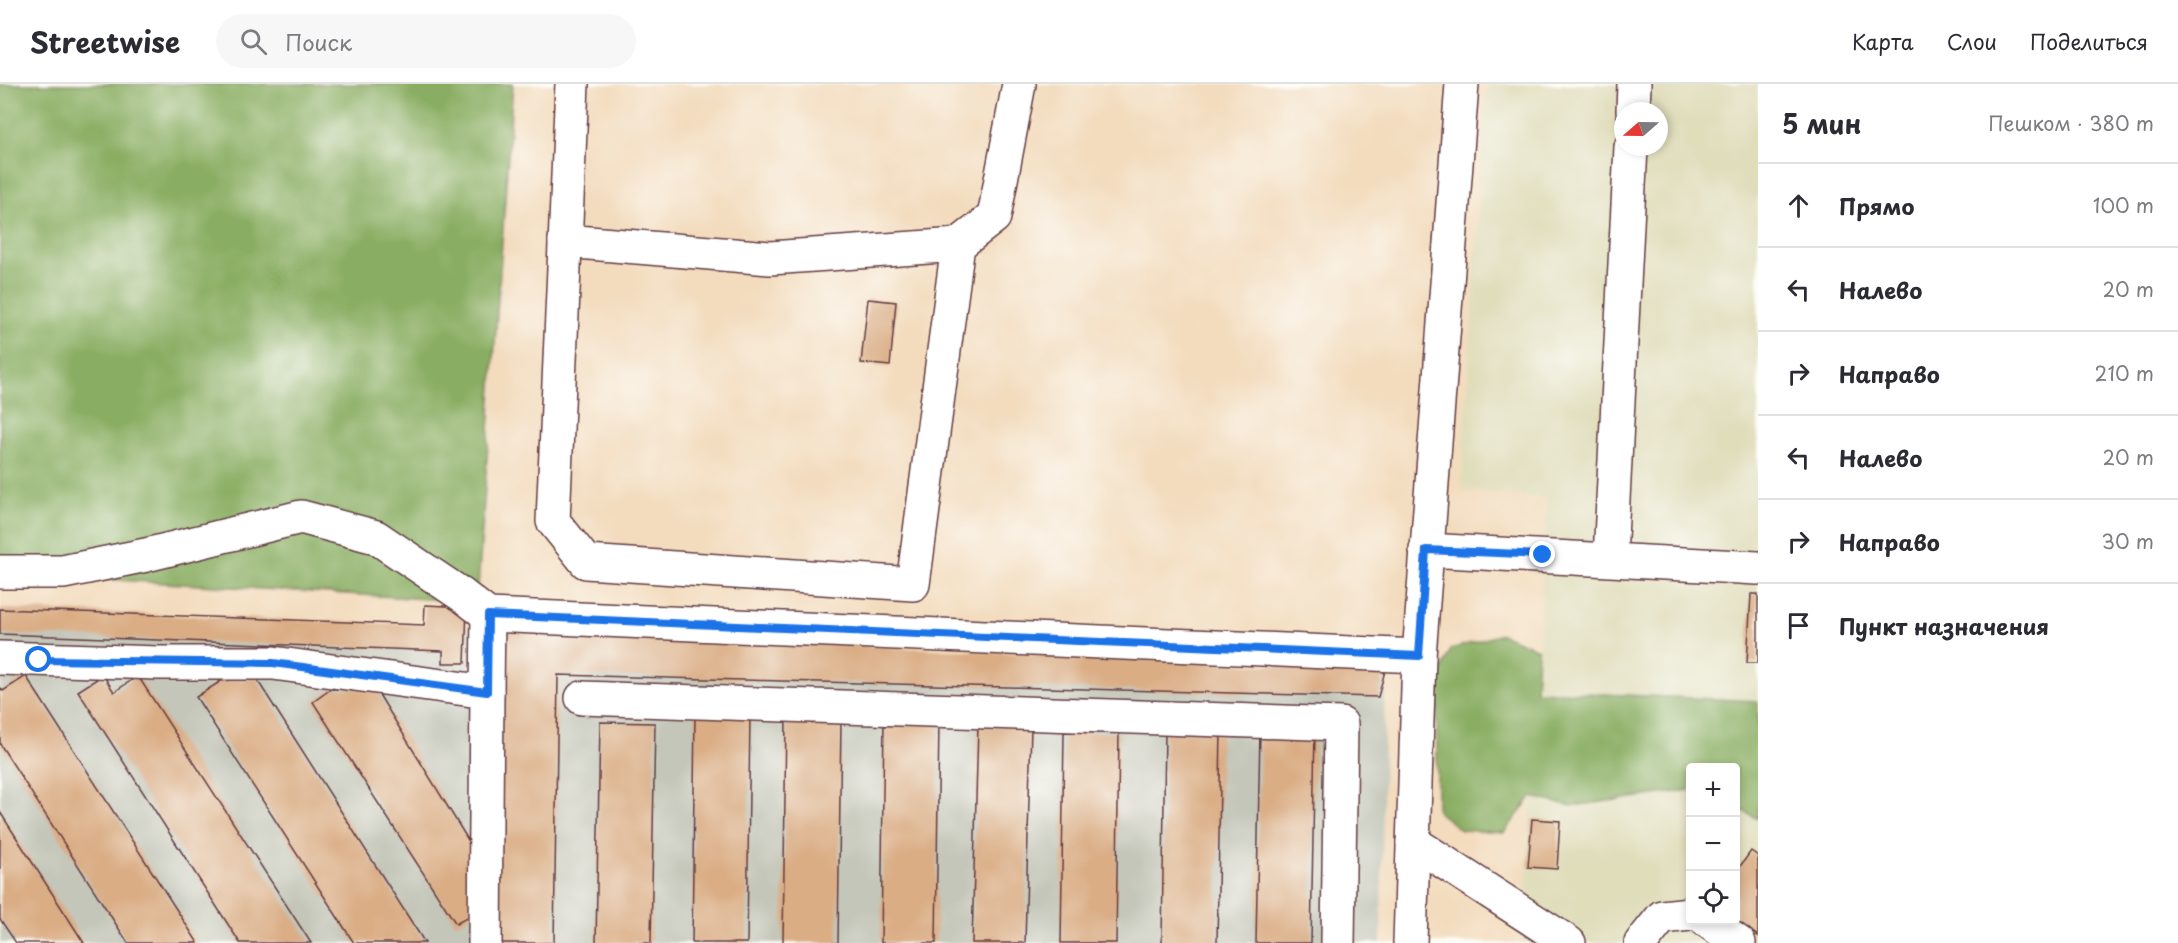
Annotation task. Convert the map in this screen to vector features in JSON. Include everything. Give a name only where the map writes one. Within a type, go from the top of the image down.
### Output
[{"type":"lane","points":[[572,84],[553,521],[586,562],[913,584],[958,245]]},
{"type":"lane","points":[[565,240],[770,258],[958,245],[994,217],[1019,84]]},
{"type":"lane","points":[[1410,943],[1419,656],[1462,84]]},
{"type":"lane","points":[[1633,102],[1634,84]]},
{"type":"lane","points":[[1610,558],[1631,156]]},
{"type":"lane","points":[[0,572],[63,572],[146,555],[301,517],[376,537],[488,615],[1419,656]]},
{"type":"lane","points":[[1426,550],[1610,558],[1758,568]]},
{"type":"lane","points":[[485,943],[488,615]]},
{"type":"lane","points":[[0,658],[158,663],[273,663],[487,692]]},
{"type":"lane","points":[[582,698],[1341,724],[1338,943]]},
{"type":"lane","points":[[1413,842],[1569,943]]},
{"type":"lane","points":[[1641,943],[1662,917],[1686,914]]},
{"type":"lane","points":[[1712,925],[1739,943]]},
{"type":"shaded area","points":[[1487,84],[1758,84],[1758,943],[1523,943],[1547,499],[1461,490]]},
{"type":"shaded area","points":[[0,609],[499,628],[1385,671],[1381,943],[0,943]]},
{"type":"green space","points":[[0,84],[513,84],[477,602],[0,573]]},
{"type":"green space","points":[[1501,634],[1538,649],[1536,691],[1758,701],[1758,819],[1740,809],[1740,763],[1686,763],[1686,791],[1572,806],[1531,797],[1504,833],[1461,830],[1437,811],[1437,681],[1451,649]]},
{"type":"building","points":[[868,299],[896,302],[890,366],[861,363]]},
{"type":"building","points":[[1751,594],[1758,594],[1758,663],[1747,663]]},
{"type":"building","points":[[425,605],[467,607],[465,663],[443,663],[443,651],[0,634],[0,609],[424,625]]},
{"type":"building","points":[[499,628],[1385,671],[1378,697],[558,675],[554,943],[495,943]]},
{"type":"building","points":[[103,675],[114,692],[138,676],[311,943],[240,943],[78,691]]},
{"type":"building","points":[[26,676],[198,943],[128,943],[0,744],[0,687],[3,691]]},
{"type":"building","points":[[256,678],[425,943],[354,943],[196,697],[221,681]]},
{"type":"building","points":[[375,688],[473,848],[471,915],[456,924],[313,702],[331,689]]},
{"type":"building","points":[[695,714],[750,714],[747,943],[692,943]]},
{"type":"building","points":[[786,718],[841,719],[838,943],[783,943]]},
{"type":"building","points":[[884,719],[939,720],[936,943],[881,943]]},
{"type":"building","points":[[600,722],[655,723],[651,943],[596,943]]},
{"type":"building","points":[[978,726],[1031,727],[1025,943],[972,943]]},
{"type":"building","points":[[1165,730],[1221,731],[1217,943],[1162,943]]},
{"type":"building","points":[[1260,730],[1315,731],[1311,943],[1256,943]]},
{"type":"building","points":[[1064,732],[1119,733],[1116,943],[1061,943]]},
{"type":"building","points":[[0,812],[84,943],[16,943],[0,919]]},
{"type":"building","points":[[1532,819],[1560,821],[1557,869],[1528,867]]},
{"type":"building","points":[[1751,851],[1758,856],[1758,936],[1740,923],[1740,866]]},
{"type":"route","points":[[39,660],[273,663],[487,692],[488,615],[1419,656],[1426,550],[1543,555]]}]
